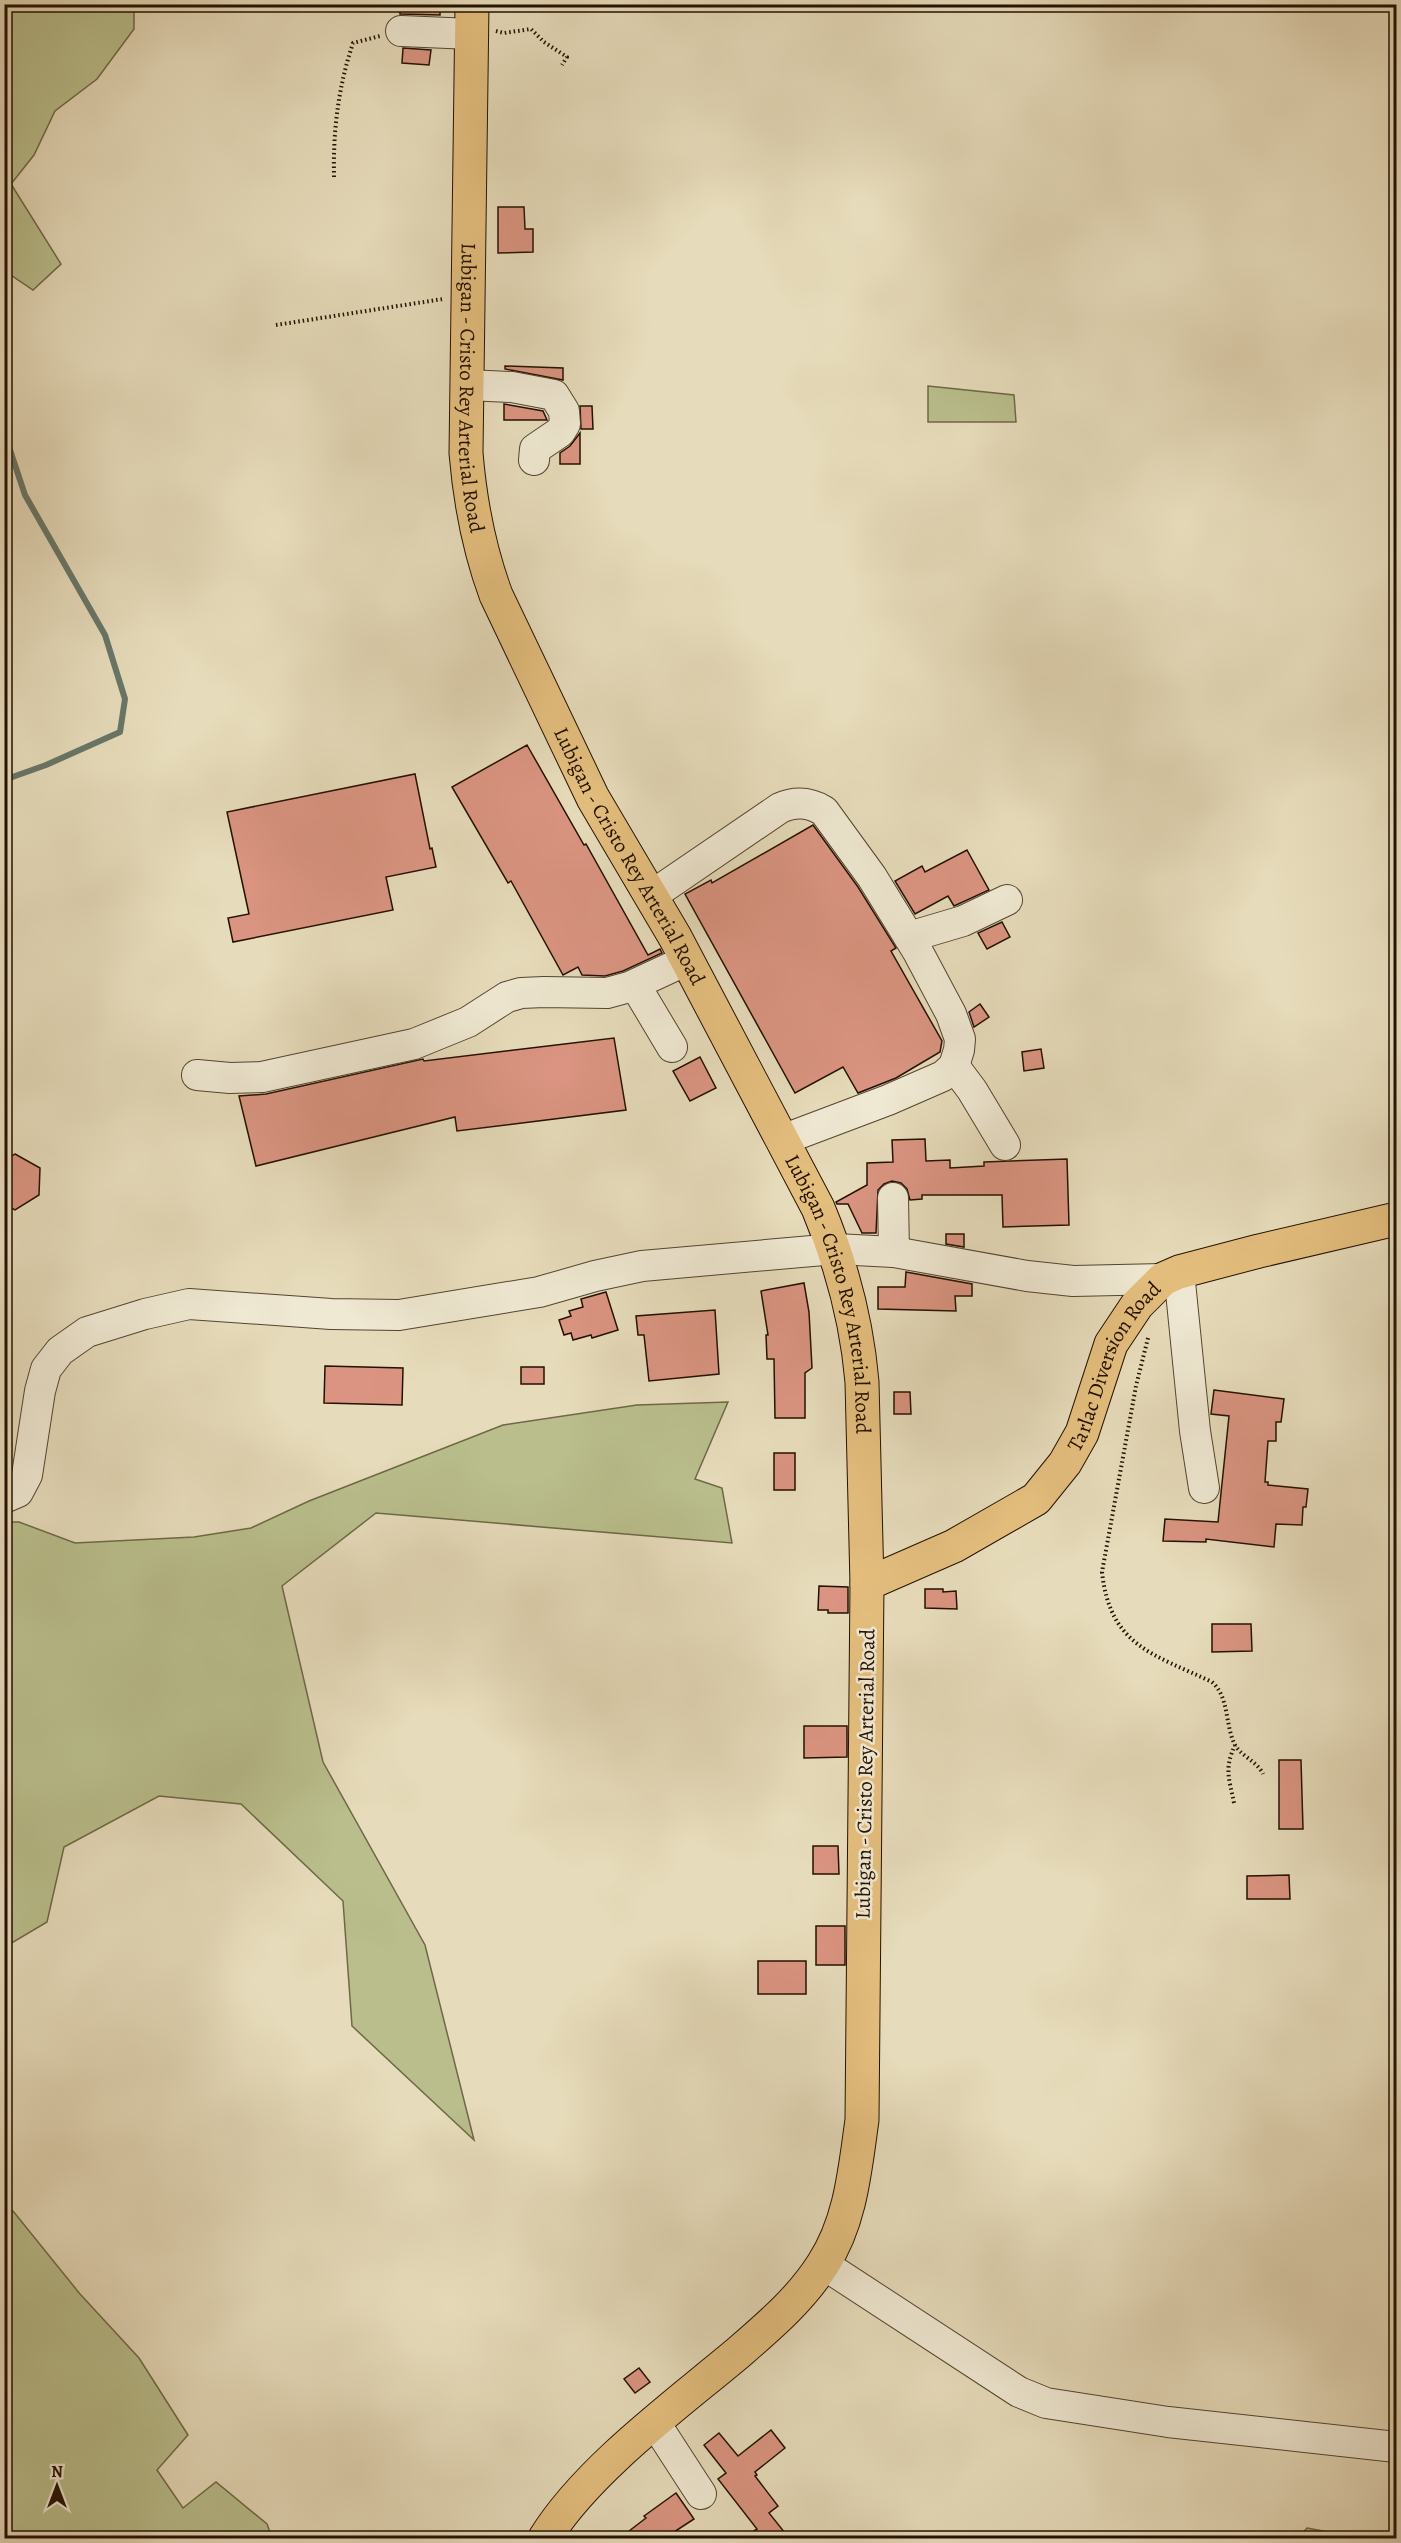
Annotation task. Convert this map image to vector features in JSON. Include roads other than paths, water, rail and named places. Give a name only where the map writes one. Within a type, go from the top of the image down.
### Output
[{"type":"main road","name":"Lubigan - Cristo Rey Arterial Road","points":[[472,21],[466,453],[469,490],[483,561],[496,595],[593,798],[687,960],[818,1208],[835,1249],[861,1362],[867,1584],[862,2120],[852,2193],[842,2224],[823,2264],[779,2318],[610,2462],[572,2502],[545,2538]]},
{"type":"main road","name":"Tarlac Diversion Road","points":[[867,1584],[954,1546],[1036,1499],[1065,1463],[1082,1433],[1111,1344],[1137,1305],[1171,1276],[1396,1219]]},
{"type":"street","points":[[401,31],[472,21]]},
{"type":"street","points":[[467,385],[513,387],[554,395],[564,411],[565,424],[560,432],[535,449],[534,460]]},
{"type":"street","points":[[651,896],[780,808],[790,804],[813,804],[824,811],[872,877],[909,937],[951,1014],[960,1039],[960,1050],[954,1066],[943,1076],[888,1100],[782,1140]]},
{"type":"street","points":[[909,937],[963,921],[1007,900]]},
{"type":"street","points":[[197,1075],[230,1078],[262,1077],[414,1044],[468,1022],[498,1002],[521,993],[607,993],[634,985],[687,960]]},
{"type":"street","points":[[634,985],[672,1047]]},
{"type":"street","points":[[954,1066],[972,1090],[1005,1145]]},
{"type":"street","points":[[893,1198],[894,1252]]},
{"type":"street","points":[[4,1498],[18,1492],[27,1474],[40,1390],[46,1369],[60,1351],[87,1332],[145,1314],[189,1304],[331,1314],[399,1315],[539,1292],[595,1276],[642,1266],[835,1249],[894,1252],[1027,1276],[1073,1281],[1171,1276],[1204,1488]]},
{"type":"street","points":[[823,2264],[1019,2392],[1046,2403],[1168,2422],[1396,2447]]},
{"type":"street","points":[[655,2423],[700,2494]]},
{"type":"waterway","points":[[4,432],[25,495],[105,635],[125,699],[120,732],[46,765],[4,780]]}]
